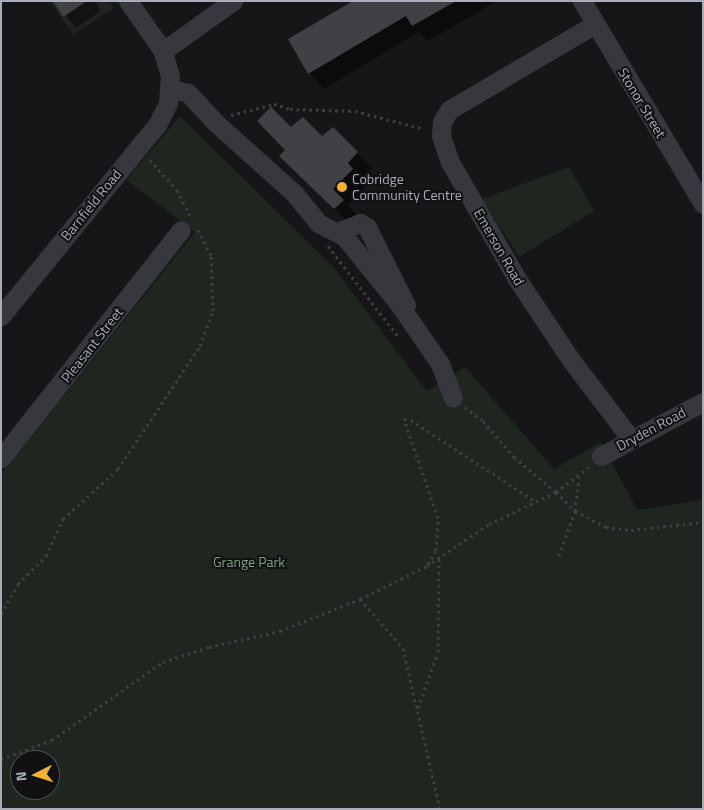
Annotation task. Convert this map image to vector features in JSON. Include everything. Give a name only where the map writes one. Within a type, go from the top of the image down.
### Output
[{"type":"street","points":[[128,1],[162,51],[171,90],[188,93],[213,120],[294,194],[318,222],[338,232],[360,223],[367,227],[406,305],[402,307],[440,364],[453,398]]},
{"type":"street","points":[[162,51],[233,1]]},
{"type":"street","name":"Stonor Street","points":[[582,1],[703,204]]},
{"type":"street","points":[[441,136],[442,122],[449,110],[595,24]]},
{"type":"street","name":"Barnfield Road","points":[[3,310],[156,125],[171,90]]},
{"type":"street","name":"Emerson Road","points":[[441,136],[450,162],[516,279],[571,360],[631,439]]},
{"type":"street","name":"Pleasant Street","points":[[1,458],[181,230]]},
{"type":"street","name":"Dryden Road","points":[[600,456],[703,402]]},
{"type":"path","points":[[213,120],[274,104],[290,110],[355,111],[441,136]]},
{"type":"path","points":[[1,614],[18,584],[46,556],[63,519],[118,469],[200,346],[213,311],[211,255],[177,190],[138,148]]},
{"type":"path","points":[[427,566],[436,550],[438,518],[404,419],[411,420],[535,500]]},
{"type":"path","points":[[1,759],[52,740],[163,662],[209,647],[280,631],[360,599],[427,566],[489,524],[535,500],[556,492],[579,476],[600,456]]},
{"type":"path","points":[[559,556],[575,511],[579,476]]},
{"type":"path","points":[[556,492],[575,511],[606,527],[631,530],[703,522]]},
{"type":"path","points":[[418,709],[438,652],[439,557]]},
{"type":"path","points":[[360,599],[403,648],[440,809]]},
{"type":"shaded area","points":[[50,1],[109,1],[114,8],[73,34]]},
{"type":"green space","name":"Grange Park","points":[[180,116],[334,268],[427,391],[465,367],[554,469],[601,442],[637,510],[703,500],[703,809],[1,809],[1,474],[195,232],[126,180]]},
{"type":"green space","points":[[569,167],[594,211],[519,257],[482,199]]},
{"type":"building","points":[[53,1],[87,1],[63,17]]},
{"type":"building","points":[[353,1],[456,1],[412,26],[406,16],[308,74],[288,39]]},
{"type":"building","points":[[271,107],[291,127],[303,117],[322,136],[333,127],[358,152],[348,163],[353,169],[333,189],[344,200],[334,209],[279,156],[285,150],[257,121]]},
{"type":"place","name":"Cobridge Community Centre","points":[[342,187]]}]
